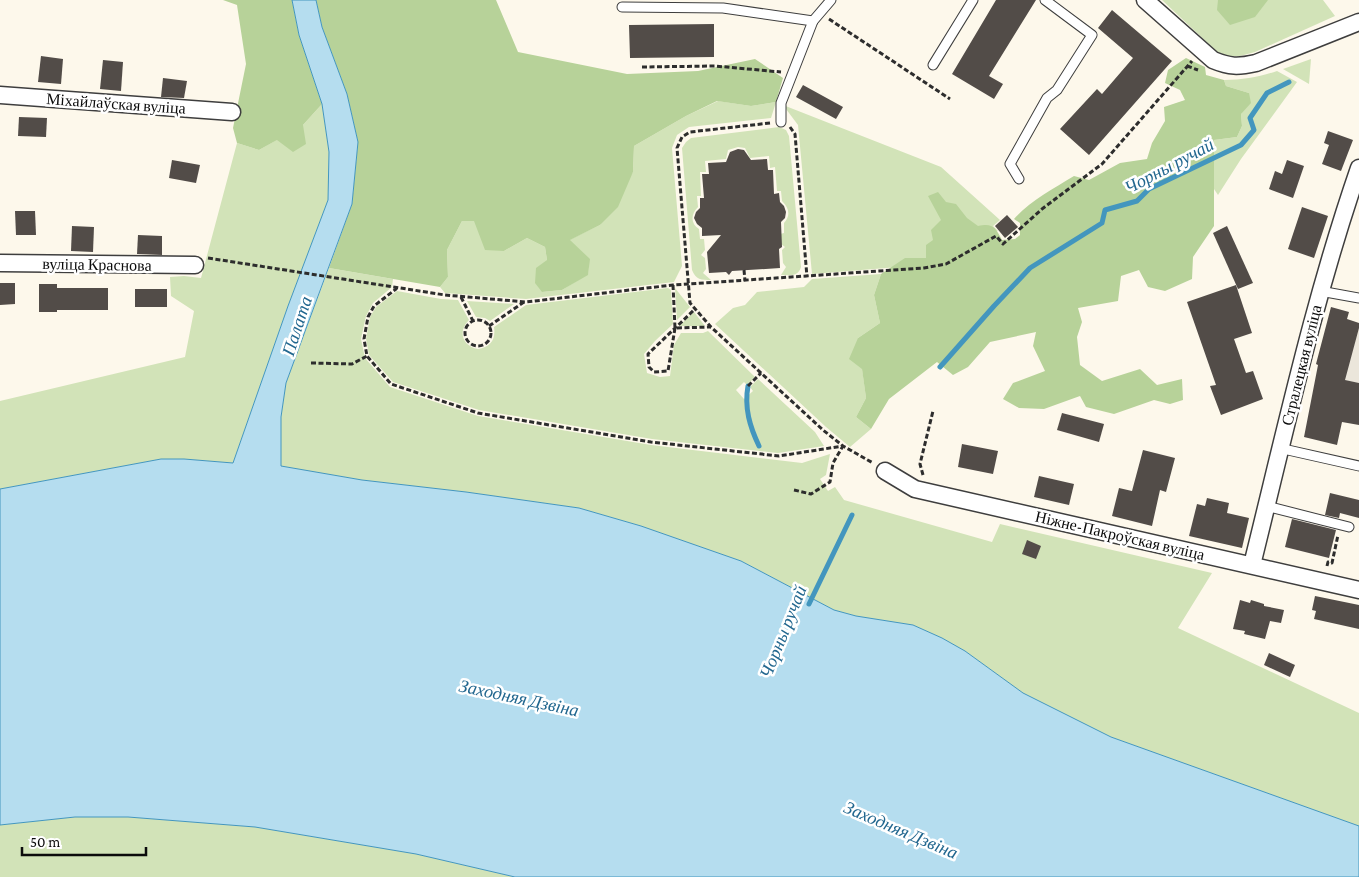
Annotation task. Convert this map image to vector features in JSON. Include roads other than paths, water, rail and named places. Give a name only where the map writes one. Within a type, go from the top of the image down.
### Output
[{"type":"street","points":[[1145,0],[1213,60],[1226,66],[1256,63],[1359,22]]},
{"type":"street","name":"Міхайлаўская вуліца","points":[[0,94],[232,112]]},
{"type":"street","name":"Стралецкая вуліца","points":[[1252,565],[1279,448],[1320,291],[1359,168]]},
{"type":"street","name":"вуліца Краснова","points":[[0,262],[201,261]]},
{"type":"street","name":"Ніжне-Пакроўская вуліца","points":[[886,471],[915,489],[1359,590]]},
{"type":"lane","points":[[781,122],[781,103],[813,21],[831,0]]},
{"type":"lane","points":[[933,65],[973,0]]},
{"type":"lane","points":[[1019,179],[1010,164],[1047,98],[1057,90],[1092,35],[1044,0]]},
{"type":"lane","points":[[622,7],[723,8],[813,21]]},
{"type":"lane","points":[[1320,291],[1359,298]]},
{"type":"lane","points":[[1279,448],[1359,466]]},
{"type":"lane","points":[[1266,506],[1345,526]]},
{"type":"water","points":[[292,0],[316,0],[322,27],[347,94],[358,142],[352,204],[286,383],[281,417],[281,466],[362,480],[579,508],[641,526],[741,561],[834,610],[856,616],[913,625],[965,651],[1023,693],[1111,737],[1359,826],[1359,877],[515,877],[416,854],[255,827],[128,817],[75,817],[0,825],[0,489],[161,459],[233,463],[288,306],[328,200],[329,152],[322,104],[299,35]]},
{"type":"waterway","name":"Чорны ручай","points":[[940,367],[1030,268],[1102,223],[1105,210],[1137,201],[1149,189],[1241,145],[1254,130],[1250,118],[1267,93],[1289,82]]},
{"type":"waterway","points":[[748,386],[747,402],[749,417],[759,446]]},
{"type":"waterway","name":"Чорны ручай","points":[[809,604],[852,515]]},
{"type":"water label","name":"Палата","points":[[297,326]]},
{"type":"water label","name":"Заходняя Дзвіна","points":[[519,698]]},
{"type":"water label","name":"Заходняя Дзвіна","points":[[901,830]]}]
